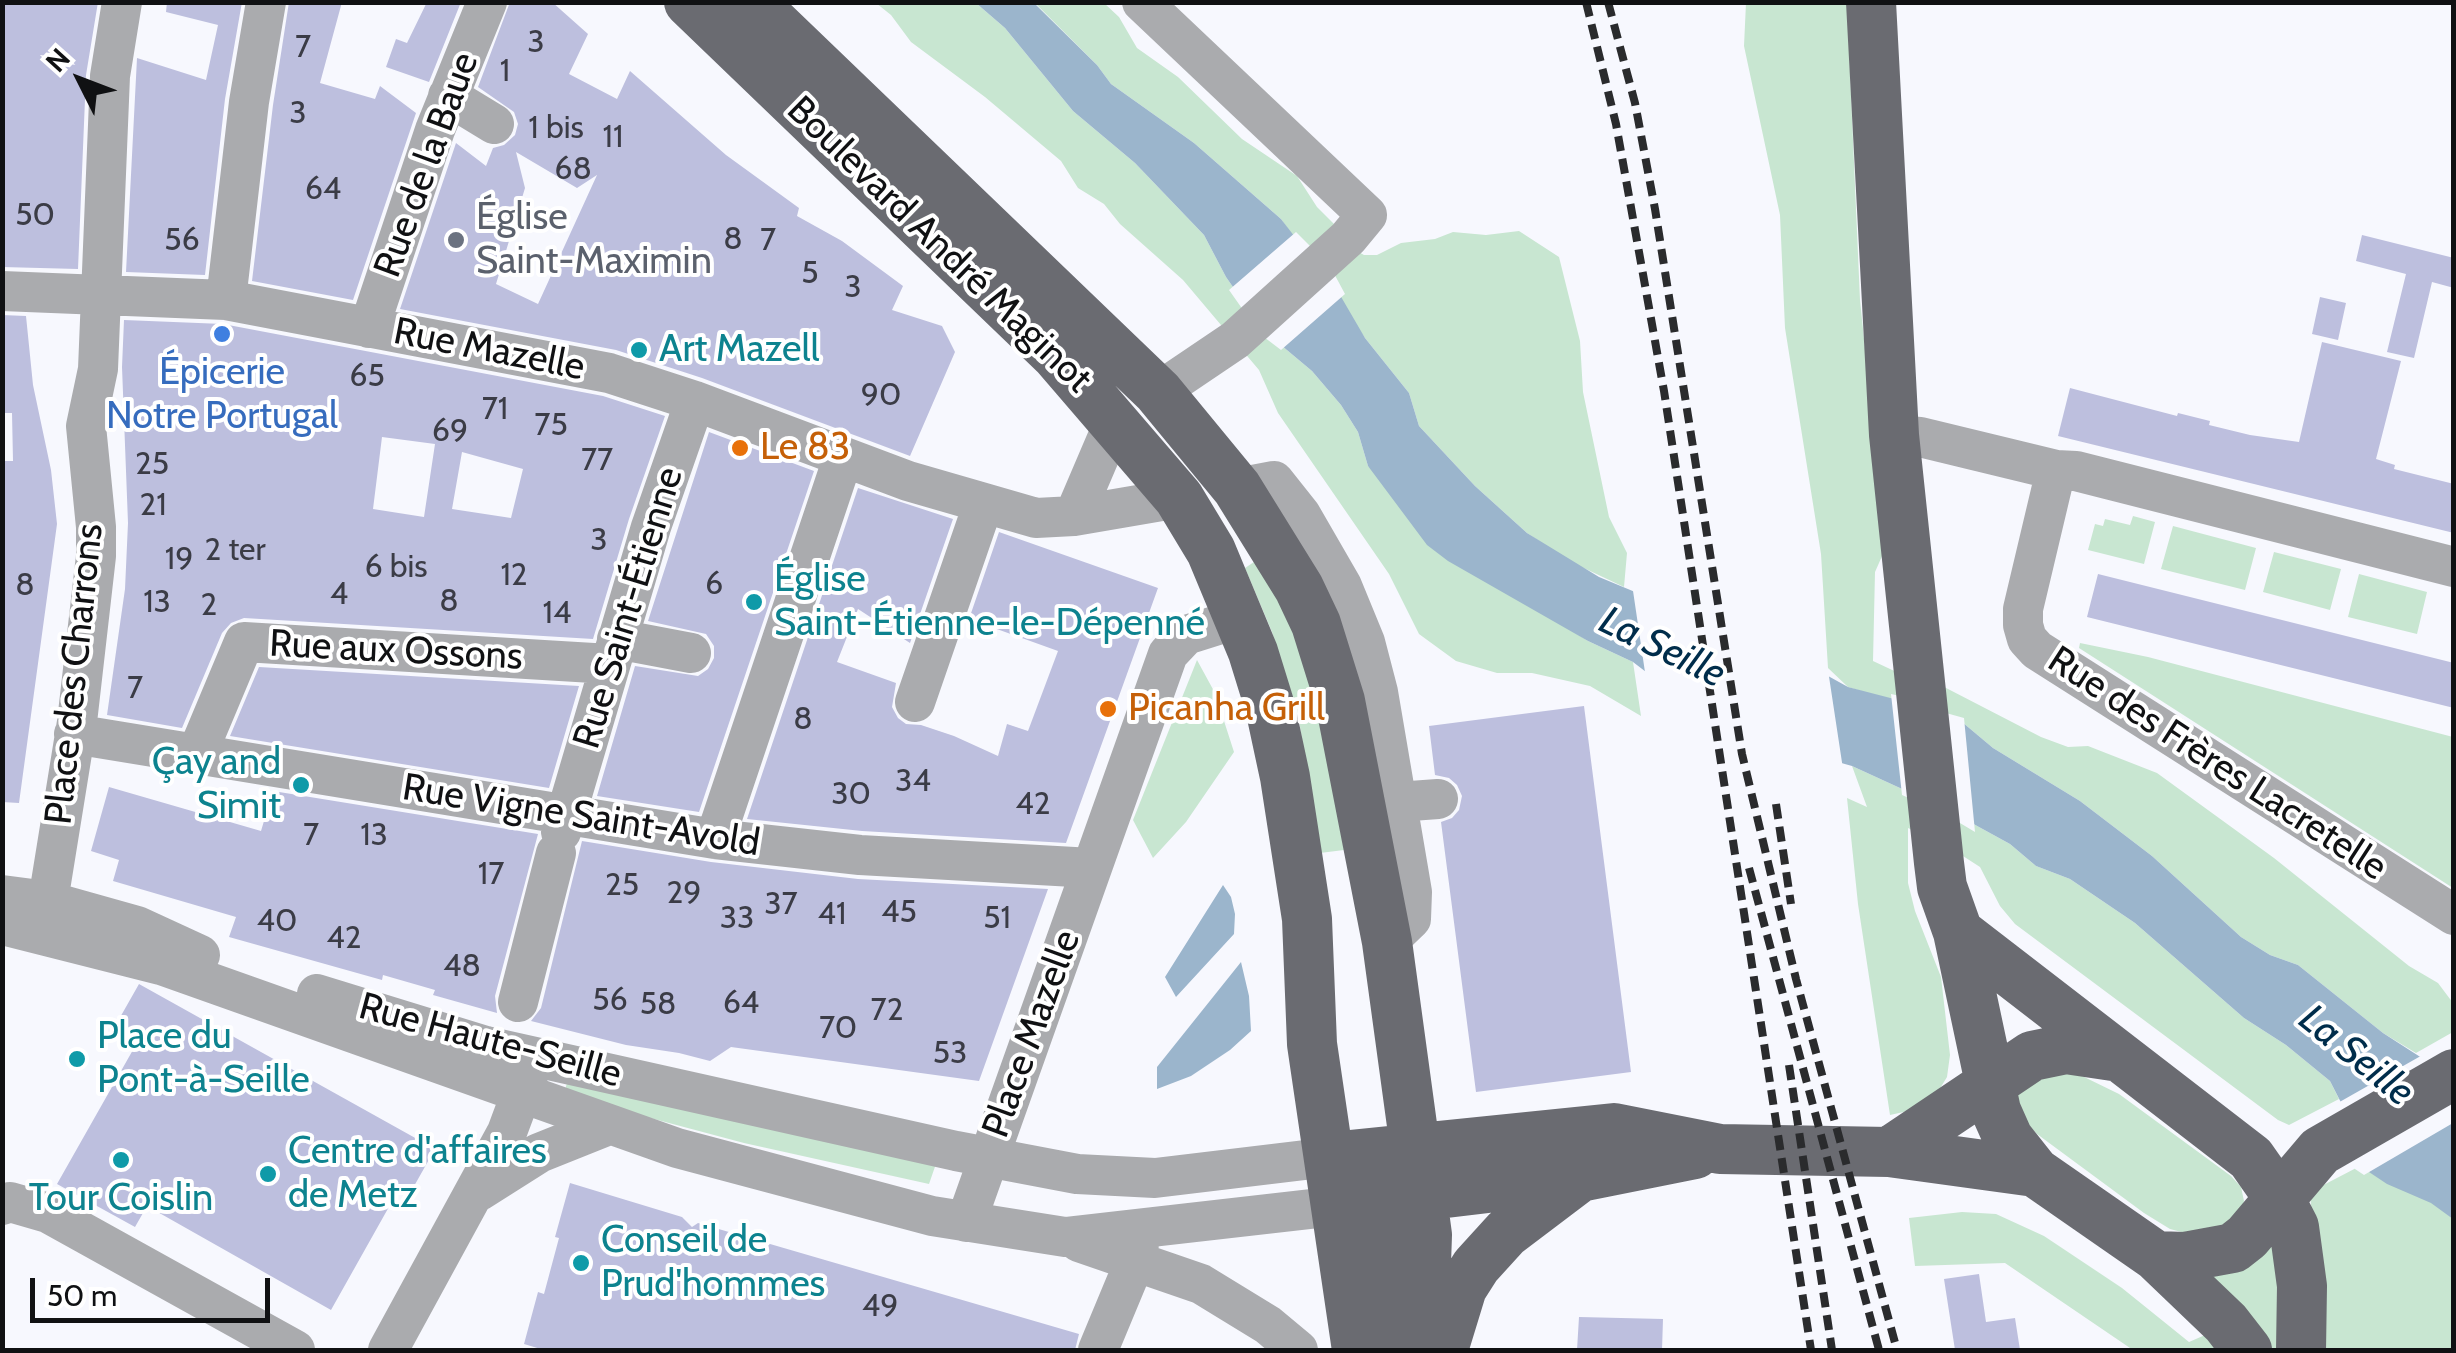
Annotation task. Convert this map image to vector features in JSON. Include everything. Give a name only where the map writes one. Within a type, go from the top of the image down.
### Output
[{"type":"main road","name":"Boulevard André Maginot","points":[[689,2],[1056,355],[1179,498]]},
{"type":"main road","name":"Boulevard André Maginot","points":[[752,2],[1158,392],[1237,488]]},
{"type":"main road","points":[[1871,2],[1894,435],[1939,864],[1942,887],[1958,932],[1990,1083],[2002,1126],[2035,1172],[2156,1256],[2226,1323],[2247,1350]]},
{"type":"main road","points":[[1115,420],[1158,392]]},
{"type":"main road","points":[[1356,1350],[1374,1177],[1387,942],[1340,701],[1316,624],[1237,488],[1179,498],[1211,550],[1240,618],[1270,707],[1285,777],[1306,919],[1374,1177],[1402,1350]]},
{"type":"main road","points":[[1958,932],[2251,1158],[2294,1228],[2300,1262],[2301,1350]]},
{"type":"main road","points":[[1888,1152],[2032,1056],[2066,1048],[2120,1057]]},
{"type":"main road","points":[[2156,1256],[2184,1257],[2233,1248],[2247,1237],[2320,1151],[2454,1074]]},
{"type":"main road","points":[[1374,1177],[1614,1128],[1720,1149],[1888,1152],[2035,1172]]},
{"type":"main road","points":[[1374,1177],[1580,1177],[1720,1149]]},
{"type":"main road","points":[[2251,1158],[2320,1151]]},
{"type":"main road","points":[[1374,1177],[1428,1264],[1424,1350]]},
{"type":"main road","points":[[1444,1350],[1462,1288],[1476,1266],[1506,1233],[1580,1177]]},
{"type":"street","name":"Place des Charrons","points":[[45,918],[75,728],[96,556],[86,426],[98,369],[110,76],[122,2]]},
{"type":"street","points":[[226,300],[249,102],[266,2]]},
{"type":"street","name":"Rue de la Baue","points":[[369,328],[441,113],[487,2]]},
{"type":"street","points":[[1142,2],[1368,216],[1235,340],[1158,392]]},
{"type":"street","points":[[441,113],[494,124]]},
{"type":"street","name":"Rue Mazelle","points":[[2,291],[226,300],[609,373],[982,506],[1036,518],[1074,516],[1179,498]]},
{"type":"street","name":"Rue Saint-Étienne","points":[[518,1002],[613,652],[650,527],[694,401]]},
{"type":"street","points":[[1074,516],[1115,420]]},
{"type":"street","points":[[1894,435],[1920,437],[2056,470],[2076,471],[2454,567]]},
{"type":"street","points":[[715,839],[843,458]]},
{"type":"street","name":"Rue des Frères Lacretelle","points":[[2056,470],[2023,608],[2023,626],[2037,650],[2454,915]]},
{"type":"street","points":[[1237,488],[1274,481],[1301,514],[1342,586],[1366,642],[1412,892],[1411,919],[1387,942]]},
{"type":"street","points":[[915,702],[982,506]]},
{"type":"street","name":"Place Mazelle","points":[[1240,618],[1186,634],[1168,654],[987,1158],[1077,1174],[1155,1178],[1374,1177]]},
{"type":"street","name":"Rue aux Ossons","points":[[197,754],[244,642],[613,652]]},
{"type":"street","points":[[613,652],[691,653]]},
{"type":"street","name":"Rue Vigne Saint-Avold","points":[[75,728],[561,834],[715,839],[860,855],[1092,868]]},
{"type":"street","points":[[1397,802],[1438,799]]},
{"type":"street","name":"Rue Haute-Seille","points":[[2,895],[45,918],[161,964],[609,1125],[810,1186],[966,1222]]},
{"type":"street","name":"Rue Haute-Seille","points":[[2,925],[45,918],[137,926],[208,959],[438,1032],[987,1158]]},
{"type":"street","points":[[388,1350],[475,1195],[522,1095],[534,1056]]},
{"type":"street","points":[[475,1195],[540,1152],[609,1125]]},
{"type":"street","points":[[987,1158],[966,1222],[1139,1245],[1374,1177]]},
{"type":"street","points":[[1098,1350],[1139,1245],[1155,1178]]},
{"type":"street","points":[[6,1204],[48,1212],[290,1348]]},
{"type":"street","points":[[1139,1245],[1226,1297],[1298,1350]]},
{"type":"green space","points":[[876,3],[976,3],[1005,28],[1073,111],[1135,163],[1204,235],[1226,277],[1263,330],[1312,371],[1341,405],[1358,432],[1368,466],[1552,618],[1588,641],[1633,662],[1641,716],[1590,686],[1532,673],[1497,673],[1456,661],[1419,634],[1389,574],[1278,413],[1259,370],[1183,280],[1120,224],[1104,204],[1078,188],[1061,161],[911,42],[891,15]]},
{"type":"green space","points":[[1035,3],[1104,3],[1119,17],[1137,48],[1178,77],[1242,139],[1297,176],[1317,207],[1348,238],[1348,246],[1364,255],[1377,255],[1401,243],[1435,239],[1453,232],[1486,235],[1519,231],[1559,257],[1580,341],[1583,392],[1609,517],[1627,553],[1624,587],[1571,562],[1527,533],[1475,486],[1419,426],[1409,393],[1281,219],[1194,143],[1111,84]]},
{"type":"green space","points":[[1746,3],[1847,3],[1860,300],[1890,538],[1875,572],[1873,661],[1905,676],[1919,674],[2041,737],[2068,747],[2088,746],[2157,773],[2274,858],[2409,966],[2438,983],[2453,1003],[2453,1032],[2416,1053],[2383,1033],[2298,965],[2270,955],[2241,937],[2152,856],[2080,801],[1993,748],[1962,722],[1848,687],[1828,668],[1821,554],[1785,328],[1780,215],[1744,46]]},
{"type":"green space","points":[[2133,516],[2155,522],[2144,564],[2088,550],[2095,524],[2103,526],[2105,519],[2130,525]]},
{"type":"green space","points":[[2173,526],[2256,548],[2245,590],[2161,569]]},
{"type":"green space","points":[[2274,552],[2341,569],[2330,610],[2263,592]]},
{"type":"green space","points":[[1257,560],[1291,624],[1316,697],[1344,850],[1320,853],[1298,714],[1272,632],[1245,568]]},
{"type":"green space","points":[[2359,574],[2427,592],[2417,634],[2348,617]]},
{"type":"green space","points":[[2080,643],[2148,657],[2453,737],[2453,888],[2079,648]]},
{"type":"green space","points":[[1197,660],[1215,693],[1234,752],[1186,822],[1153,858],[1133,820]]},
{"type":"green space","points":[[1852,766],[1948,810],[2010,844],[2036,866],[2070,879],[2135,923],[2244,1018],[2286,1045],[2330,1081],[2339,1099],[2289,1125],[2278,1120],[2015,924],[2000,906],[1980,867],[1908,828],[1908,883],[1941,977],[1950,1055],[1947,1077],[1939,1090],[1908,1111],[1890,1115],[1858,904],[1847,798],[1867,807]]},
{"type":"green space","points":[[569,1074],[938,1158],[929,1184],[744,1143],[564,1095]]},
{"type":"green space","points":[[2039,1074],[2078,1074],[2119,1094],[2231,1176],[2241,1187],[2241,1214],[2232,1224],[2189,1234],[2170,1229],[2144,1213],[2025,1121],[2018,1110],[2017,1092]]},
{"type":"green space","points":[[2360,1166],[2453,1168],[2453,1350],[2322,1350],[2310,1192]]},
{"type":"green space","points":[[1962,1212],[1996,1214],[2044,1236],[2122,1288],[2189,1342],[2212,1332],[2224,1350],[2133,1350],[2005,1263],[1915,1266],[1909,1218]]},
{"type":"green space","points":[[2271,1235],[2291,1350],[2266,1350],[2212,1289],[2213,1275]]},
{"type":"water","name":"La Seille","points":[[976,3],[1034,3],[1111,84],[1194,143],[1281,219],[1409,393],[1419,426],[1475,486],[1527,533],[1599,577],[1801,661],[1848,687],[1925,707],[1962,722],[1993,748],[2080,801],[2152,856],[2241,937],[2270,955],[2298,965],[2383,1033],[2439,1069],[2453,1086],[2453,1219],[2431,1203],[2387,1184],[2360,1166],[2353,1126],[2330,1081],[2286,1045],[2244,1018],[2135,923],[2070,879],[2036,866],[2010,844],[1948,810],[1852,766],[1827,759],[1755,719],[1663,685],[1633,662],[1588,641],[1427,545],[1368,466],[1358,432],[1341,405],[1312,371],[1263,330],[1226,277],[1204,235],[1135,163],[1073,111],[1005,28]]},
{"type":"water","points":[[1223,885],[1235,914],[1234,934],[1176,997],[1165,977]]},
{"type":"water","points":[[1241,962],[1249,996],[1251,1031],[1191,1076],[1157,1089],[1157,1067]]},
{"type":"pier","points":[[1296,232],[1330,266],[1345,294],[1281,350],[1260,334],[1229,290]]},
{"type":"pier","points":[[1632,584],[1828,670],[1843,769],[1778,743],[1753,723],[1719,707],[1695,704],[1689,696],[1661,690],[1646,679]]},
{"type":"pier","points":[[1891,694],[1927,702],[1964,718],[1975,832],[1902,795]]},
{"type":"pier","points":[[2426,1053],[2454,1078],[2453,1123],[2364,1175],[2355,1169],[2348,1128],[2336,1104]]},
{"type":"building","points":[[2,2],[98,2],[86,75],[78,269],[2,267]]},
{"type":"building","points":[[167,2],[242,2],[225,99],[205,275],[126,272],[137,58],[206,80],[218,25],[166,12]]},
{"type":"building","points":[[289,2],[342,2],[320,83],[375,99],[380,86],[416,113],[353,300],[252,281]]},
{"type":"building","points":[[427,2],[461,2],[429,82],[386,67],[396,39],[407,43]]},
{"type":"building","points":[[510,2],[552,2],[588,34],[569,74],[617,99],[630,71],[726,155],[799,208],[797,216],[842,241],[903,286],[892,310],[942,326],[955,352],[910,456],[616,350],[400,309],[456,143],[486,166],[493,148],[504,145],[515,135],[518,124],[514,112],[478,87]],"holes":[[[516,152],[577,188],[597,175],[538,304],[496,284],[525,188]]]},
{"type":"building","points":[[2362,235],[2454,258],[2454,288],[2432,282],[2414,358],[2387,352],[2406,274],[2356,261]]},
{"type":"building","points":[[2320,297],[2346,303],[2338,340],[2312,334]]},
{"type":"building","points":[[2,315],[26,316],[33,385],[51,470],[57,524],[19,803],[2,802],[2,461],[13,461],[12,413],[2,413]]},
{"type":"building","points":[[124,320],[223,324],[603,396],[665,416],[593,639],[244,618],[231,623],[222,633],[182,728],[107,715],[125,589],[128,523]],"holes":[[[382,437],[435,444],[424,517],[373,509]],[[462,452],[523,469],[511,518],[452,509]]]},
{"type":"building","points":[[2322,342],[2401,361],[2376,459],[2395,465],[2394,469],[2454,484],[2454,533],[2058,436],[2070,388],[2210,421],[2209,425],[2250,435],[2299,442]]},
{"type":"building","points":[[709,432],[814,471],[699,812],[597,796],[635,666],[698,676],[714,658],[714,646],[706,634],[648,621]]},
{"type":"building","points":[[858,488],[953,519],[910,643],[858,609],[837,662],[896,683],[892,707],[906,724],[954,736],[998,756],[1007,724],[1028,731],[1058,651],[969,619],[999,532],[1158,588],[1066,843],[862,831],[747,819]]},
{"type":"building","points":[[2098,574],[2454,663],[2454,708],[2087,617]]},
{"type":"building","points":[[259,667],[579,686],[549,788],[230,736]]},
{"type":"building","points":[[1584,706],[1631,1072],[1476,1092],[1441,822],[1459,810],[1462,796],[1449,778],[1435,775],[1429,726]]},
{"type":"building","points":[[109,787],[261,831],[273,791],[538,834],[495,996],[497,1013],[433,995],[435,990],[383,975],[382,980],[229,937],[236,917],[113,881],[119,860],[91,851]]},
{"type":"building","points":[[582,841],[711,862],[858,879],[1048,889],[979,1081],[731,1047],[710,1061],[531,1021],[541,1008]]},
{"type":"building","points":[[139,984],[435,1149],[409,1195],[399,1189],[331,1310],[147,1206],[135,1227],[57,1184],[138,1041],[114,1028]]},
{"type":"building","points":[[570,1183],[682,1217],[692,1227],[698,1223],[1079,1334],[1075,1350],[544,1350],[524,1344],[538,1292],[544,1294]]},
{"type":"building","points":[[1979,1274],[1986,1322],[2015,1318],[2020,1350],[1955,1350],[1944,1279]]},
{"type":"building","points":[[1579,1317],[1663,1319],[1662,1350],[1577,1350]]},
{"type":"railway","points":[[1586,2],[1616,124],[1664,391],[1811,1350]]},
{"type":"railway","points":[[1608,2],[1635,103],[1655,209],[1742,754],[1796,979],[1897,1350]]},
{"type":"railway","points":[[1776,804],[1791,904]]},
{"type":"railway","points":[[1749,868],[1879,1350]]},
{"type":"railway","points":[[1789,1065],[1832,1350]]},
{"type":"place","name":"Église Saint-Maximin","points":[[456,240]]},
{"type":"place","name":"Épicerie Notre Portugal","points":[[222,334]]},
{"type":"place","name":"Art Mazell","points":[[639,350]]},
{"type":"place","name":"Le 83","points":[[740,448]]},
{"type":"place","name":"Église Saint-Étienne-le-Dépenné","points":[[754,602]]},
{"type":"place","name":"Picanha Grill","points":[[1108,709]]},
{"type":"place","name":"Çay and Simit","points":[[301,785]]},
{"type":"place","name":"Place du Pont-à-Seille","points":[[77,1059]]},
{"type":"place","name":"Tour Coislin","points":[[121,1160]]},
{"type":"place","name":"Centre d'affaires de Metz","points":[[268,1174]]},
{"type":"place","name":"Conseil de Prud'hommes","points":[[581,1263]]}]
